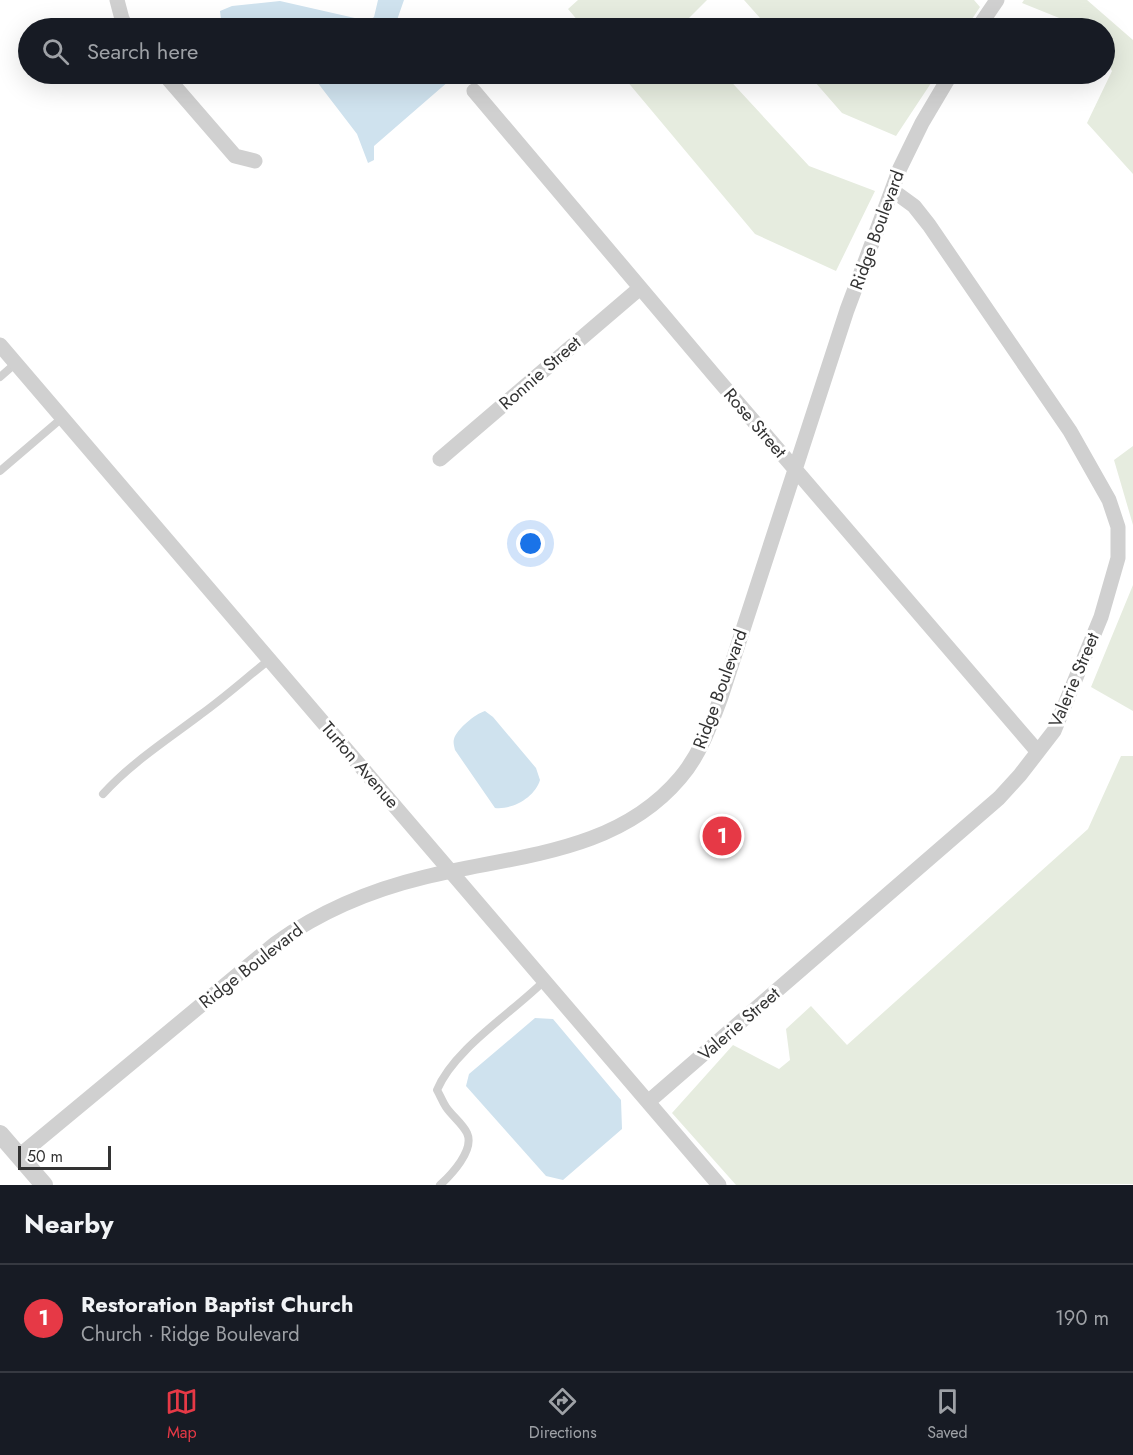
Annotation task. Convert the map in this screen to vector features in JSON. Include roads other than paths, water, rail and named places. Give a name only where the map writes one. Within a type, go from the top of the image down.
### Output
[{"type":"street","points":[[117,0],[122,18]]},
{"type":"street","points":[[985,18],[997,0]]},
{"type":"street","points":[[174,84],[235,156],[255,161]]},
{"type":"street","name":"Ridge Boulevard","points":[[19,1156],[276,943],[300,926],[348,901],[425,877],[592,840],[642,813],[680,779],[695,758],[721,697],[848,310],[900,168],[922,123],[945,84]]},
{"type":"street","name":"Rose Street","points":[[474,92],[1038,752]]},
{"type":"street","name":"Valerie Street","points":[[648,1102],[999,798],[1054,731],[1101,616],[1118,558],[1118,527],[1113,510],[1070,431],[951,255],[914,206],[892,190]]},
{"type":"street","name":"Ronnie Street","points":[[440,459],[640,288]]},
{"type":"street","name":"Turton Avenue","points":[[0,345],[715,1183]]},
{"type":"street","points":[[0,1134],[44,1185]]},
{"type":"lane","points":[[0,377],[15,363]]},
{"type":"lane","points":[[0,471],[62,418]]},
{"type":"lane","points":[[103,794],[113,782],[269,660]]},
{"type":"lane","points":[[440,1185],[458,1166],[468,1144],[468,1134],[446,1107],[437,1090],[443,1076],[471,1046],[544,981]]},
{"type":"water","points":[[378,0],[404,0],[398,18],[372,18]]},
{"type":"water","points":[[280,1],[355,18],[221,18],[220,11],[232,6]]},
{"type":"water","points":[[319,84],[445,84],[374,146],[374,160],[368,163],[357,134]]},
{"type":"water","points":[[485,711],[493,717],[536,768],[540,780],[533,792],[516,805],[495,808],[455,750],[454,740],[462,727]]},
{"type":"water","points":[[535,1018],[553,1019],[621,1100],[622,1129],[563,1180],[546,1176],[466,1086],[469,1074]]},
{"type":"place","name":"Restoration Baptist Church","points":[[722,836]]}]
